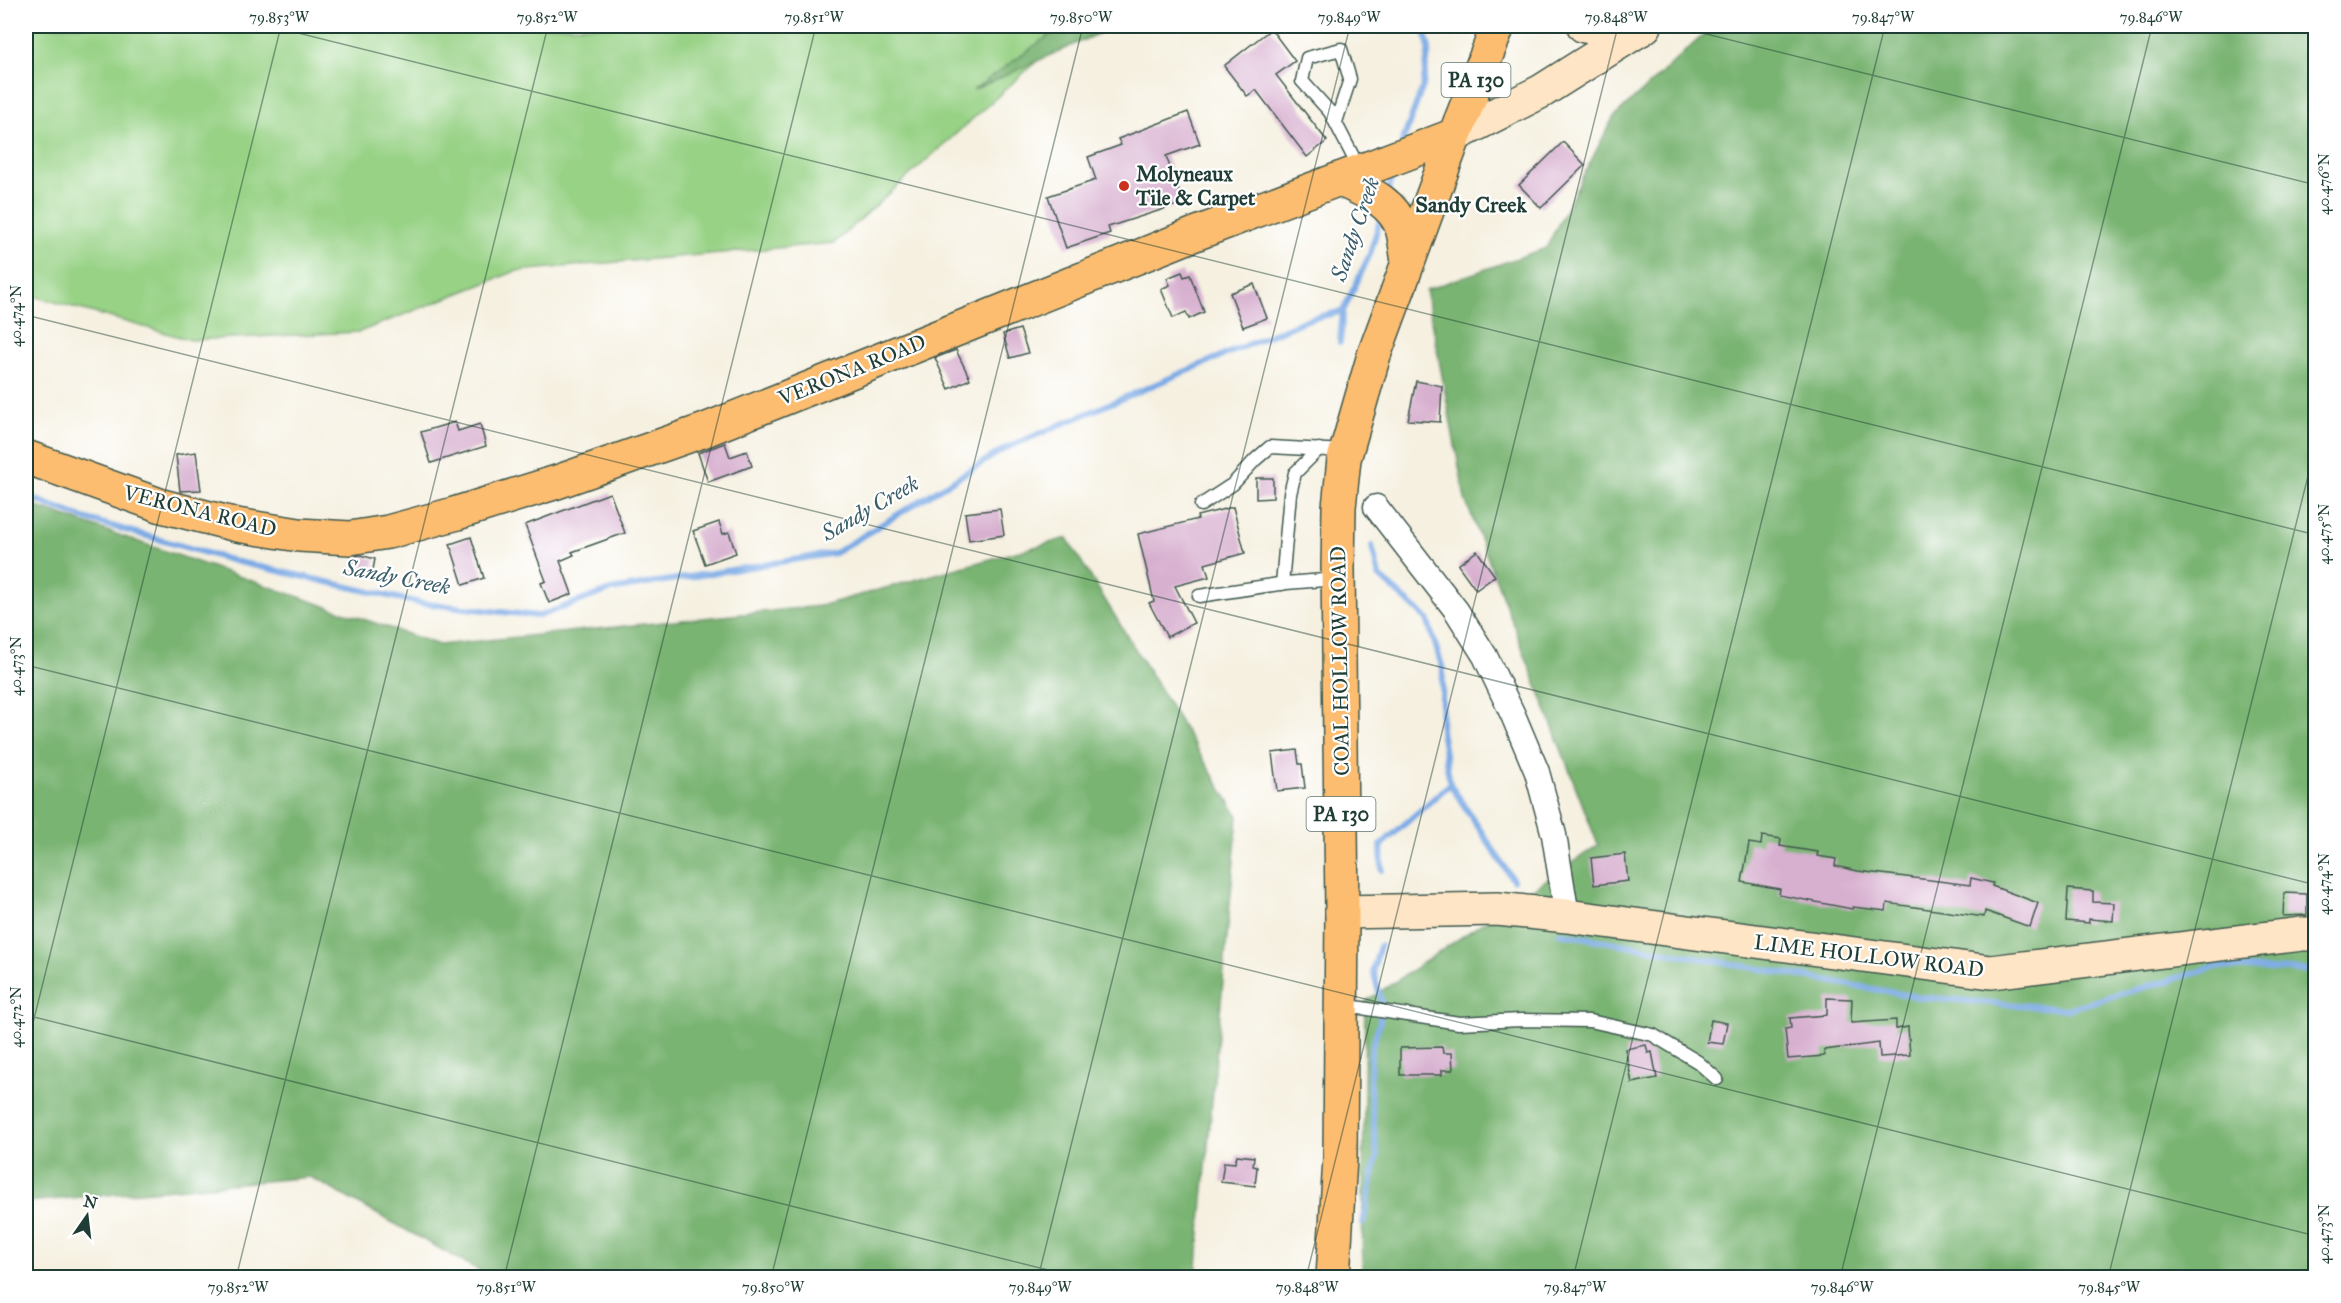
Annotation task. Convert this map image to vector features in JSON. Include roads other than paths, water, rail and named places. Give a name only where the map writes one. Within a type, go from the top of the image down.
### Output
[{"type":"main road","name":"PA 130","points":[[1455,135],[1498,26]]},
{"type":"main road","name":"VERONA ROAD","points":[[26,458],[162,506],[237,525],[299,535],[350,538],[388,532],[557,482],[705,430],[1195,234],[1378,180],[1455,135]]},
{"type":"main road","name":"COAL HOLLOW ROAD","points":[[1333,1278],[1340,1158],[1353,1007],[1342,912],[1339,507],[1333,450],[1374,355],[1455,135]]},
{"type":"main road","points":[[1378,180],[1402,229],[1408,261]]},
{"type":"street","points":[[1584,26],[1603,29],[1643,27]]},
{"type":"street","name":"VERONA ROAD","points":[[1455,135],[1542,91],[1643,27]]},
{"type":"street","points":[[1376,507],[1456,610],[1485,656],[1537,772],[1554,835],[1567,916]]},
{"type":"street","name":"LIME HOLLOW ROAD","points":[[1342,912],[1497,909],[1567,916],[1991,972],[2316,934]]},
{"type":"lane","points":[[1336,122],[1350,80],[1341,49],[1307,58],[1302,81],[1330,112],[1336,122],[1378,180]]},
{"type":"lane","points":[[1201,506],[1233,484],[1270,447],[1333,450]]},
{"type":"lane","points":[[1282,584],[1290,494],[1295,473],[1310,460],[1333,450]]},
{"type":"lane","points":[[1199,596],[1282,584],[1338,579]]},
{"type":"lane","points":[[1353,1007],[1459,1023],[1521,1020],[1590,1021],[1653,1035],[1698,1062],[1717,1079]]},
{"type":"waterway","name":"Sandy Creek","points":[[1402,143],[1423,86],[1429,48],[1423,26]]},
{"type":"waterway","name":"Sandy Creek","points":[[1387,195],[1394,170]]},
{"type":"waterway","name":"Sandy Creek","points":[[26,496],[87,519],[234,561],[420,603],[539,616],[610,590],[835,553],[1006,448],[1306,320],[1343,311],[1370,254],[1381,216]]},
{"type":"waterway","points":[[1340,342],[1343,311]]},
{"type":"waterway","points":[[1372,546],[1379,576],[1427,619],[1443,669],[1441,730],[1450,784],[1513,880]]},
{"type":"waterway","points":[[1382,870],[1381,845],[1450,784]]},
{"type":"waterway","points":[[1559,933],[1918,997],[2067,1009],[2216,967],[2316,971]]},
{"type":"waterway","points":[[1363,1223],[1377,1156],[1370,1090],[1371,1050],[1380,1021],[1381,1000],[1373,970],[1380,946]]},
{"type":"place","name":"Molyneaux Tile & Carpet","points":[[1124,186]]},
{"type":"district","name":"Sandy Creek","points":[[1471,204]]}]
